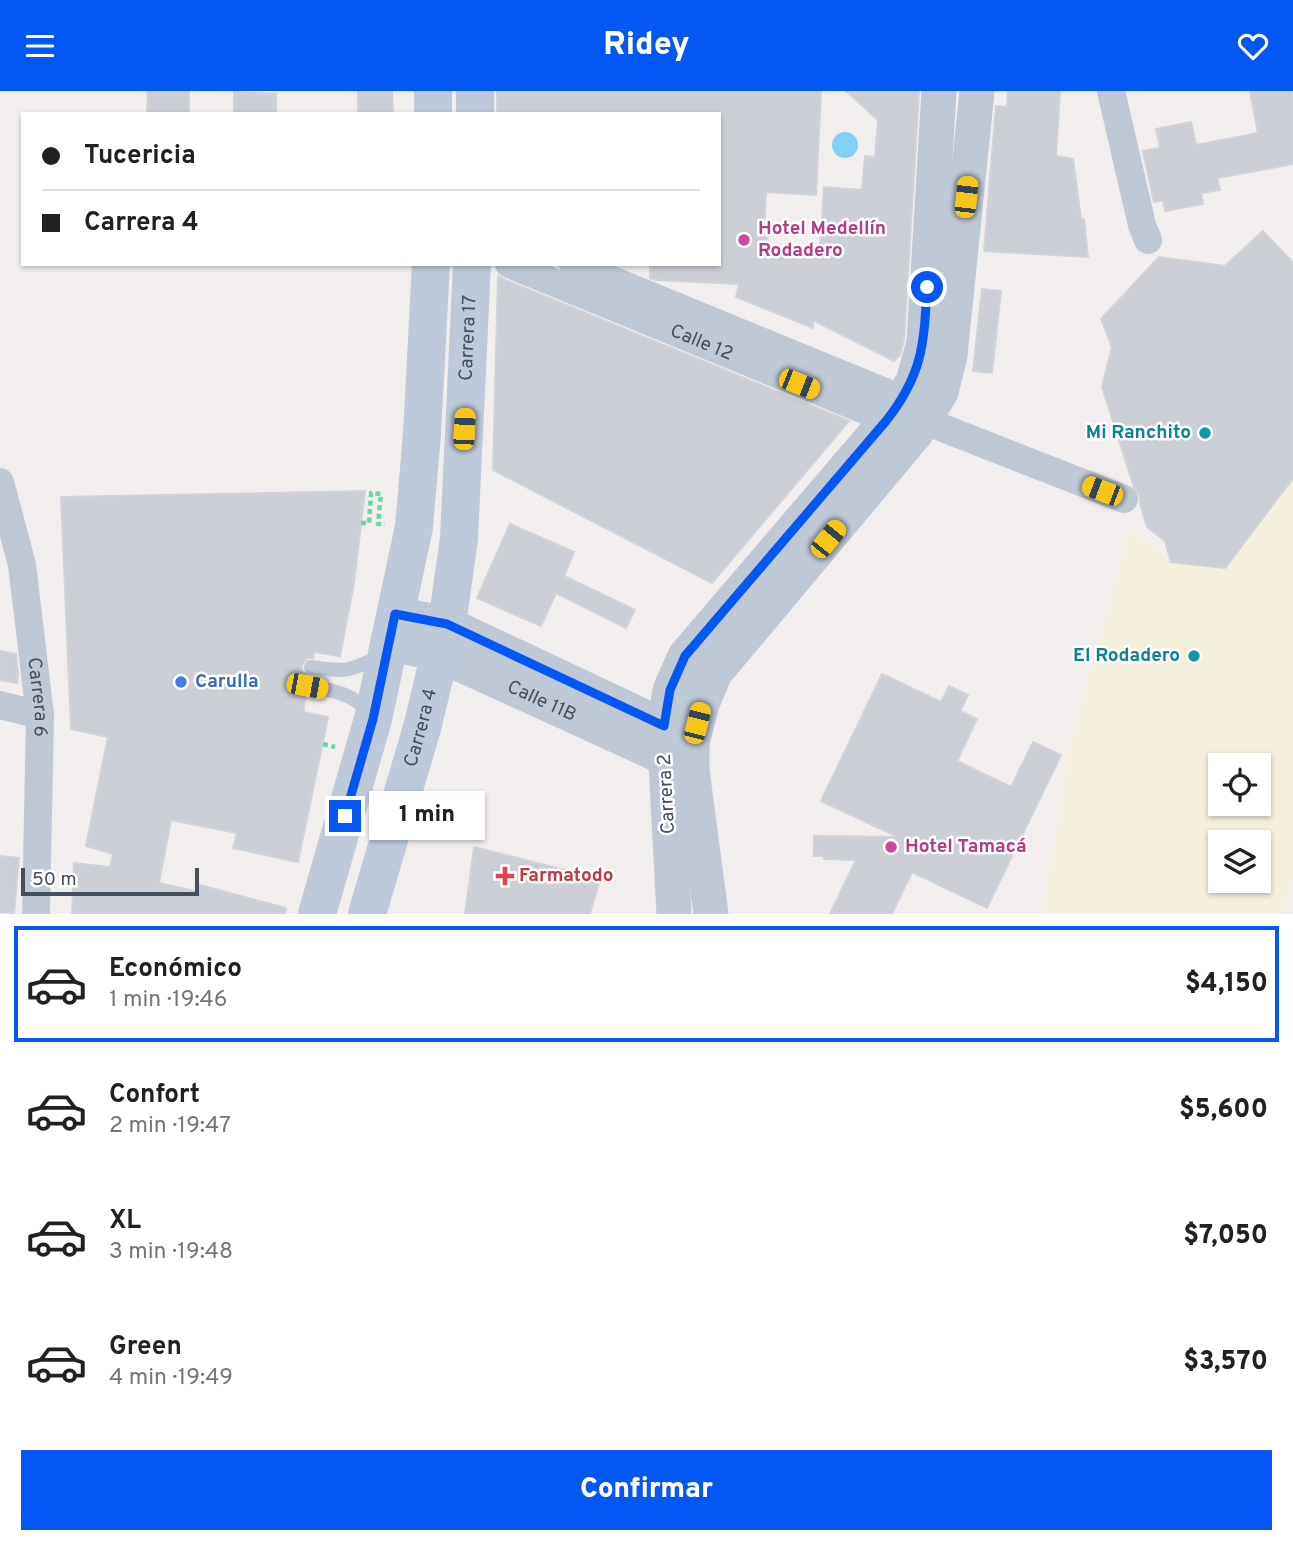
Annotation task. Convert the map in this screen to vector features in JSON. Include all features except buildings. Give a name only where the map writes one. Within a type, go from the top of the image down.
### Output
[{"type":"main road","points":[[433,91],[433,112]]},
{"type":"main road","points":[[475,91],[475,112]]},
{"type":"main road","points":[[317,914],[373,719],[390,636],[396,525],[422,434],[431,266]]},
{"type":"main road","name":"Carrera 17","points":[[459,538],[472,266]]},
{"type":"main road","name":"Carrera 4","points":[[366,914],[422,728],[443,640],[459,538]]},
{"type":"street","name":"Carrera 2","points":[[911,415],[913,382],[924,342],[939,91]]},
{"type":"street","name":"Carrera 2","points":[[711,914],[678,749],[670,690],[685,656],[911,415],[941,392],[950,355],[976,91]]},
{"type":"street","points":[[1111,91],[1136,199],[1149,240]]},
{"type":"street","name":"Calle 12","points":[[514,266],[872,414],[911,415]]},
{"type":"street","name":"Calle 12","points":[[578,266],[885,392],[911,415],[1124,499]]},
{"type":"street","name":"Carrera 6","points":[[0,482],[22,565],[40,715],[36,914]]},
{"type":"street","name":"Calle 11B","points":[[390,636],[443,640],[678,749]]},
{"type":"street","points":[[0,705],[40,715]]},
{"type":"street","name":"Carrera 2","points":[[674,914],[678,749]]},
{"type":"lane","points":[[311,667],[354,669],[390,636]]},
{"type":"lane","points":[[307,686],[350,696],[361,702],[373,719]]},
{"type":"path","points":[[369,523],[371,493],[381,494],[396,525]]},
{"type":"path","points":[[361,523],[396,525]]},
{"type":"sand","name":"El Rodadero","points":[[1293,478],[1293,877],[1281,914],[1043,914],[1070,744],[1130,529],[1171,562],[1225,568]]},
{"type":"water","points":[[845,132],[854,136],[858,145],[854,154],[845,158],[836,154],[832,145],[836,136]]},
{"type":"place","name":"Hotel Medellín Rodadero","points":[[744,240]]},
{"type":"place","name":"Mi Ranchito","points":[[1205,433]]},
{"type":"place","name":"El Rodadero","points":[[1194,656]]},
{"type":"place","name":"Carulla","points":[[181,682]]},
{"type":"place","name":"Hotel Tamacá","points":[[891,847]]},
{"type":"place","name":"Farmatodo","points":[[505,876]]},
{"type":"route","points":[[345,816],[373,719],[395,614],[447,624],[664,726],[670,690],[685,656],[886,421],[913,382],[924,342],[927,287]]}]
